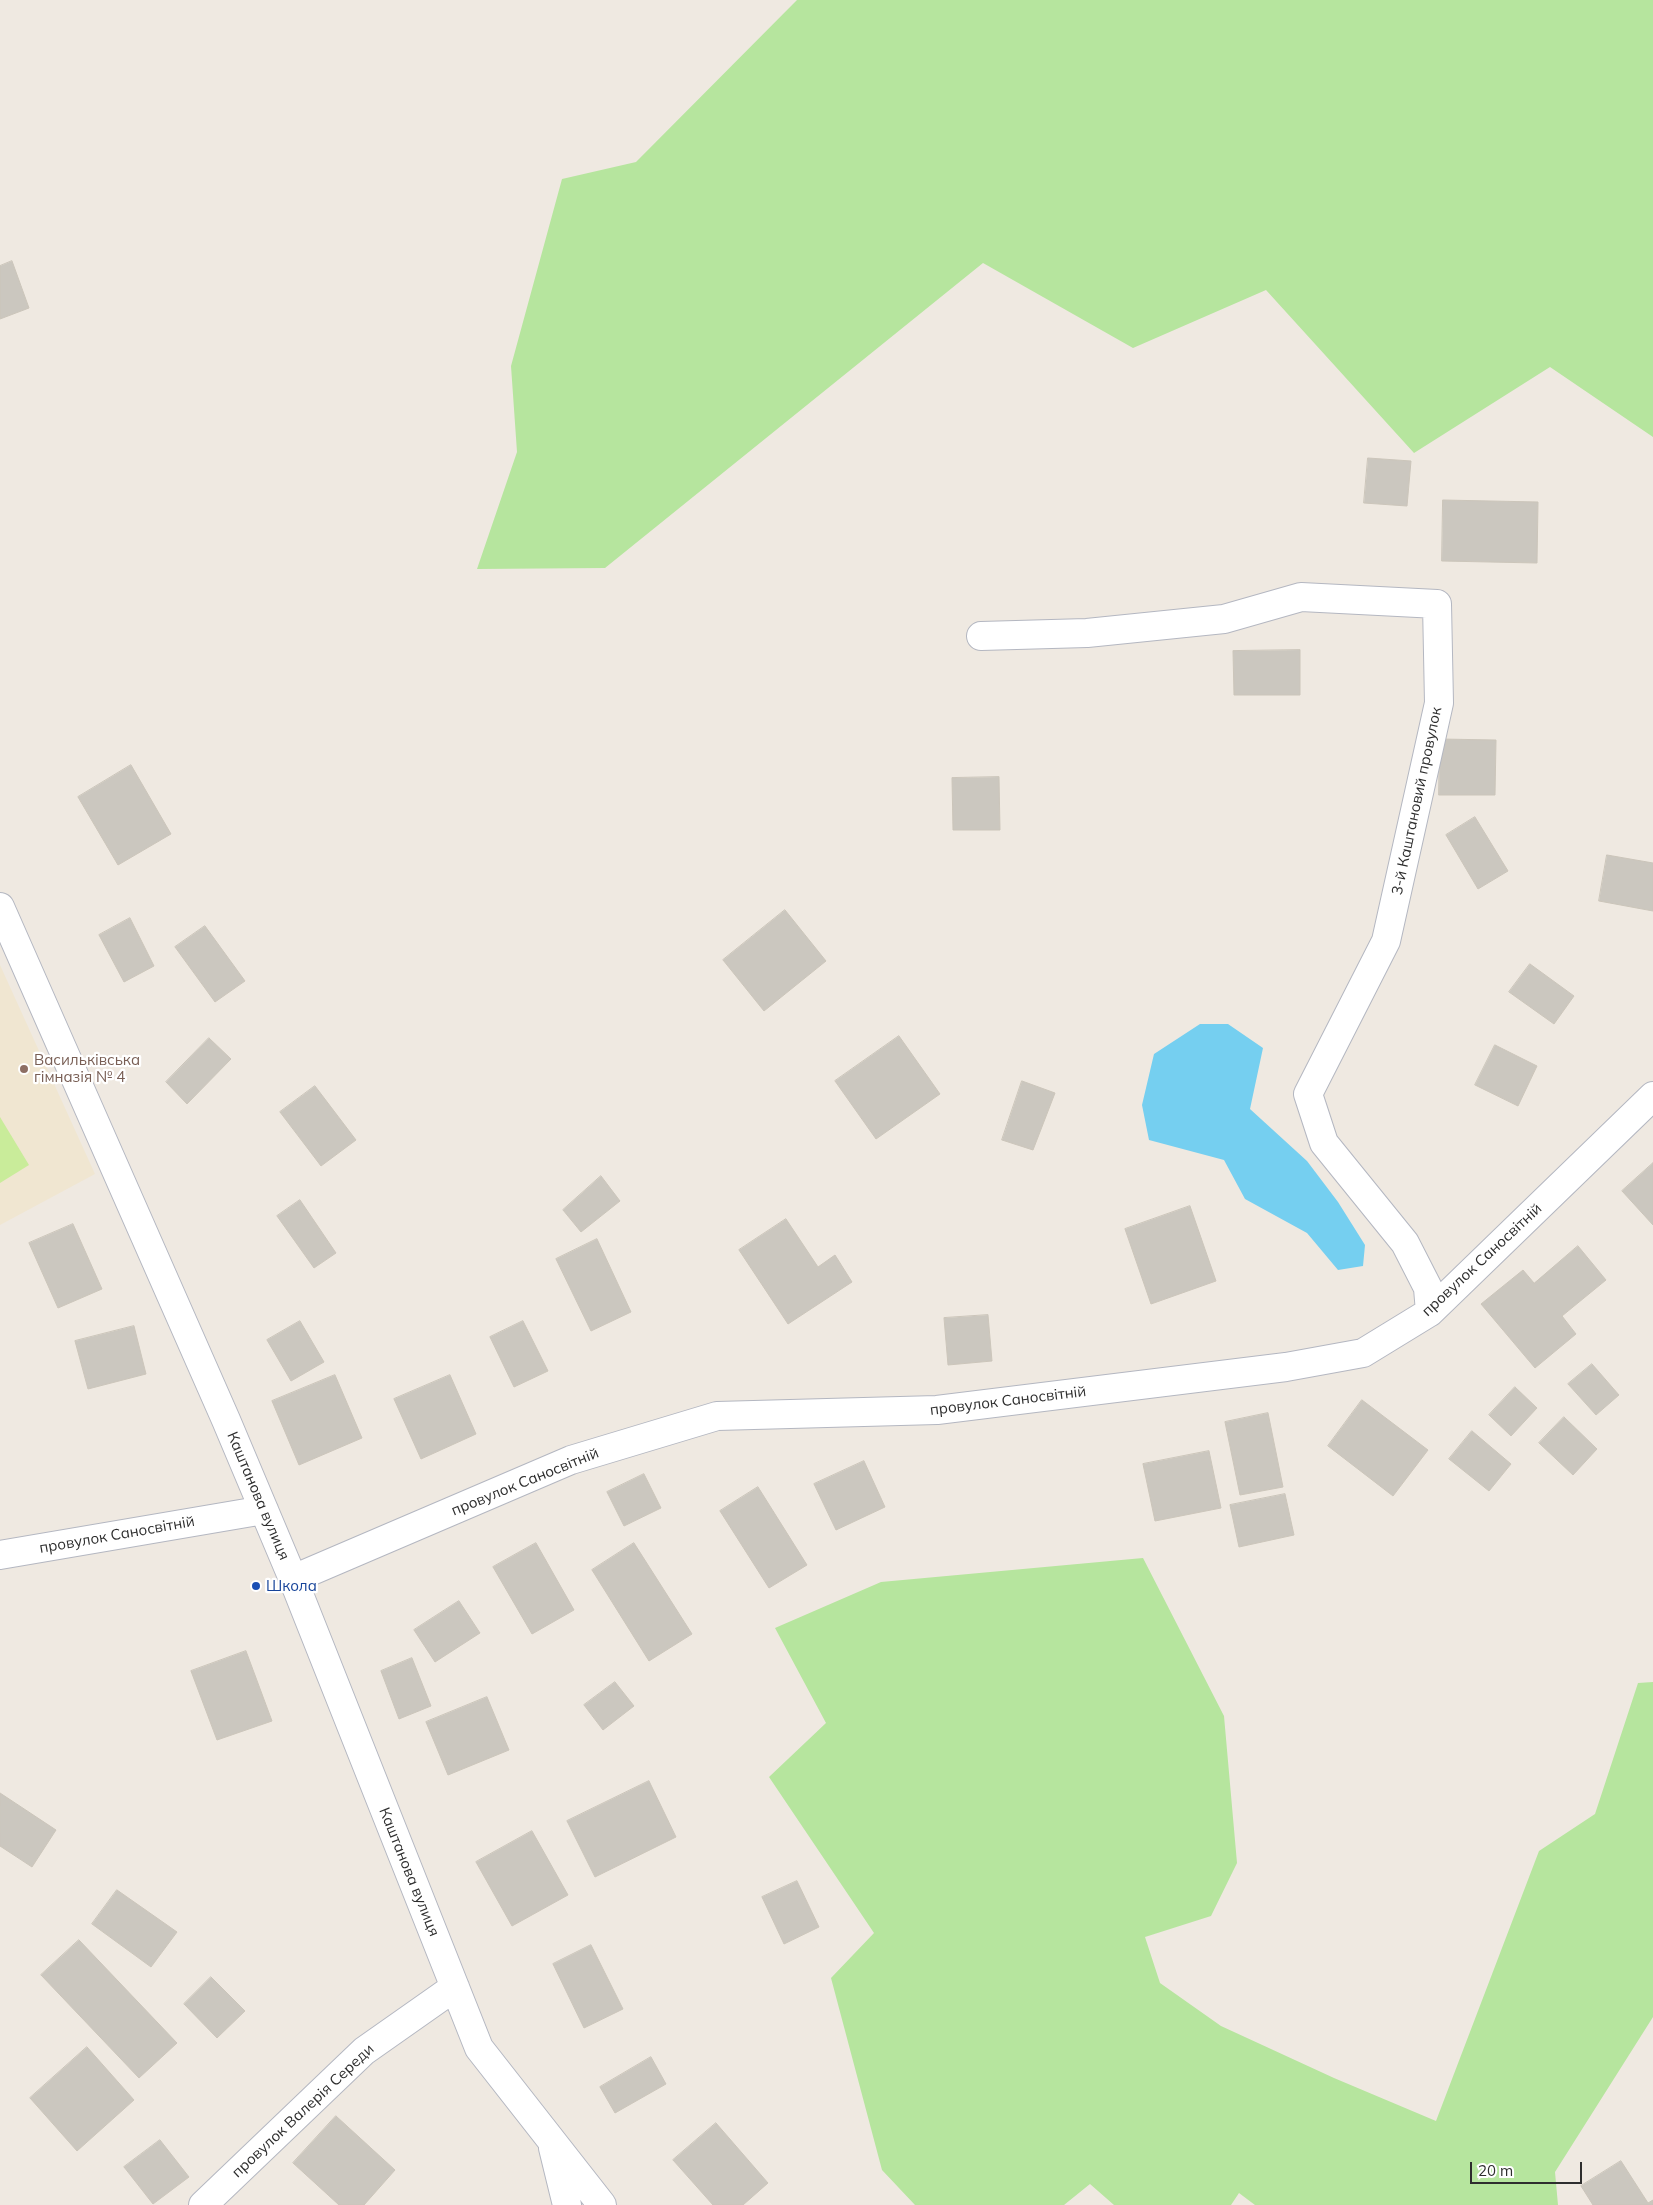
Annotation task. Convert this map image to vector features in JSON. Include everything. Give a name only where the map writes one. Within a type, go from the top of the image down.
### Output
[{"type":"street","name":"3-й Каштановий провулок","points":[[981,636],[1088,633],[1224,619],[1301,597],[1437,604],[1439,703],[1386,941],[1308,1094],[1324,1143],[1405,1242],[1428,1288],[1430,1312]]},
{"type":"street","name":"Каштанова вулиця","points":[[0,906],[222,1411],[293,1578],[479,2048],[602,2205]]},
{"type":"street","name":"провулок Саносвітній","points":[[293,1578],[571,1460],[717,1416],[936,1410],[1286,1367],[1362,1353],[1430,1312],[1653,1096]]},
{"type":"street","name":"провулок Саносвітній","points":[[0,1555],[264,1510]]},
{"type":"street","name":"провулок Валерія Середи","points":[[203,2205],[364,2051],[454,1987]]},
{"type":"street","points":[[551,2139],[567,2205]]},
{"type":"shaded area","name":"Васильківська гімназія № 4","points":[[0,965],[95,1174],[0,1225]]},
{"type":"green space","points":[[797,0],[1653,0],[1653,437],[1550,367],[1414,453],[1266,290],[1133,348],[983,263],[605,568],[477,569],[517,452],[511,366],[562,179],[636,162]]},
{"type":"green space","points":[[0,1117],[29,1165],[0,1183]]},
{"type":"green space","points":[[1143,1558],[1224,1716],[1237,1863],[1211,1916],[1145,1937],[1160,1983],[1221,2026],[1334,2078],[1436,2121],[1539,1851],[1595,1814],[1638,1683],[1653,1682],[1653,2017],[1555,2172],[1558,2205],[1255,2205],[1239,2193],[1231,2205],[1114,2205],[1090,2184],[1064,2205],[915,2205],[882,2170],[831,1978],[874,1933],[769,1777],[826,1723],[775,1628],[881,1582]]},
{"type":"water","points":[[1200,1024],[1228,1024],[1263,1048],[1250,1109],[1307,1161],[1338,1202],[1365,1245],[1363,1266],[1338,1270],[1307,1233],[1245,1199],[1224,1160],[1149,1140],[1142,1105],[1154,1054]]},
{"type":"building","points":[[12,261],[29,308],[0,319],[0,266]]},
{"type":"building","points":[[1368,458],[1411,461],[1407,506],[1364,503]]},
{"type":"building","points":[[1443,500],[1538,502],[1537,563],[1442,561]]},
{"type":"building","points":[[1300,650],[1300,695],[1234,695],[1233,651]]},
{"type":"building","points":[[1440,739],[1496,740],[1495,795],[1439,795]]},
{"type":"building","points":[[131,765],[171,834],[118,865],[78,797]]},
{"type":"building","points":[[999,777],[1000,830],[953,830],[952,778]]},
{"type":"building","points":[[1475,817],[1508,871],[1478,889],[1446,835]]},
{"type":"building","points":[[1607,855],[1653,863],[1653,911],[1599,901]]},
{"type":"building","points":[[785,910],[826,961],[764,1011],[723,960]]},
{"type":"building","points":[[130,918],[154,966],[124,982],[99,935]]},
{"type":"building","points":[[205,926],[245,981],[215,1002],[175,947]]},
{"type":"building","points":[[1530,964],[1574,996],[1554,1024],[1509,992]]},
{"type":"building","points":[[899,1036],[940,1094],[876,1139],[835,1081]]},
{"type":"building","points":[[209,1038],[231,1059],[187,1104],[166,1082]]},
{"type":"building","points":[[1495,1045],[1537,1066],[1518,1106],[1475,1085]]},
{"type":"building","points":[[1022,1081],[1055,1093],[1033,1150],[1002,1140]]},
{"type":"building","points":[[315,1086],[356,1140],[321,1166],[280,1112]]},
{"type":"building","points":[[1653,1163],[1653,1225],[1622,1191]]},
{"type":"building","points":[[601,1176],[620,1201],[581,1232],[563,1210]]},
{"type":"building","points":[[300,1200],[336,1253],[314,1268],[277,1216]]},
{"type":"building","points":[[1190,1206],[1216,1281],[1151,1304],[1125,1229]]},
{"type":"building","points":[[786,1219],[818,1267],[835,1255],[852,1282],[788,1324],[739,1250]]},
{"type":"building","points":[[73,1224],[102,1289],[58,1308],[29,1243]]},
{"type":"building","points":[[597,1239],[631,1312],[591,1331],[556,1259]]},
{"type":"building","points":[[1578,1246],[1606,1280],[1562,1316],[1576,1334],[1535,1368],[1481,1304],[1523,1270],[1534,1283]]},
{"type":"building","points":[[988,1315],[992,1361],[948,1365],[944,1318]]},
{"type":"building","points":[[300,1321],[324,1362],[291,1381],[267,1340]]},
{"type":"building","points":[[523,1321],[548,1371],[514,1387],[490,1337]]},
{"type":"building","points":[[134,1326],[146,1374],[88,1389],[75,1341]]},
{"type":"building","points":[[1592,1364],[1619,1395],[1596,1415],[1568,1384]]},
{"type":"building","points":[[335,1375],[362,1438],[299,1465],[272,1401]]},
{"type":"building","points":[[450,1375],[476,1434],[421,1459],[394,1399]]},
{"type":"building","points":[[1515,1387],[1537,1408],[1511,1436],[1489,1415]]},
{"type":"building","points":[[1362,1400],[1428,1450],[1393,1496],[1328,1446]]},
{"type":"building","points":[[1268,1413],[1283,1487],[1240,1495],[1225,1422]]},
{"type":"building","points":[[1564,1417],[1597,1449],[1573,1475],[1539,1443]]},
{"type":"building","points":[[1472,1431],[1511,1464],[1489,1491],[1449,1459]]},
{"type":"building","points":[[1209,1451],[1221,1508],[1155,1521],[1143,1464]]},
{"type":"building","points":[[864,1461],[885,1507],[836,1530],[814,1484]]},
{"type":"building","points":[[644,1474],[661,1508],[624,1526],[607,1492]]},
{"type":"building","points":[[758,1487],[807,1565],[769,1588],[720,1511]]},
{"type":"building","points":[[1285,1494],[1294,1535],[1239,1547],[1230,1505]]},
{"type":"building","points":[[536,1543],[574,1610],[532,1634],[493,1567]]},
{"type":"building","points":[[634,1543],[692,1634],[649,1661],[592,1570]]},
{"type":"building","points":[[459,1601],[480,1633],[435,1662],[414,1630]]},
{"type":"building","points":[[246,1651],[272,1721],[217,1740],[191,1671]]},
{"type":"building","points":[[412,1658],[431,1706],[399,1719],[381,1671]]},
{"type":"building","points":[[615,1682],[634,1706],[603,1730],[584,1705]]},
{"type":"building","points":[[487,1697],[509,1750],[448,1775],[426,1722]]},
{"type":"building","points":[[649,1781],[676,1837],[595,1877],[567,1821]]},
{"type":"building","points":[[0,1793],[56,1830],[32,1867],[0,1846]]},
{"type":"building","points":[[532,1831],[568,1895],[512,1926],[476,1862]]},
{"type":"building","points":[[797,1881],[819,1927],[784,1944],[762,1897]]},
{"type":"building","points":[[117,1890],[177,1932],[151,1967],[92,1924]]},
{"type":"building","points":[[79,1940],[177,2043],[139,2078],[41,1975]]},
{"type":"building","points":[[591,1945],[623,2009],[584,2028],[553,1964]]},
{"type":"building","points":[[211,1977],[245,2011],[217,2038],[184,2004]]},
{"type":"building","points":[[87,2047],[134,2100],[77,2151],[30,2098]]},
{"type":"building","points":[[651,2057],[666,2084],[615,2113],[600,2087]]},
{"type":"building","points":[[336,2116],[395,2170],[364,2205],[339,2205],[293,2163]]},
{"type":"building","points":[[716,2123],[768,2183],[743,2205],[713,2205],[673,2160]]},
{"type":"building","points":[[160,2140],[189,2177],[153,2204],[124,2167]]},
{"type":"building","points":[[1621,2161],[1648,2203],[1653,2200],[1653,2205],[1593,2205],[1581,2186]]},
{"type":"place","name":"Васильківська гімназія № 4","points":[[24,1069]]},
{"type":"place","name":"Школа","points":[[256,1586]]}]
